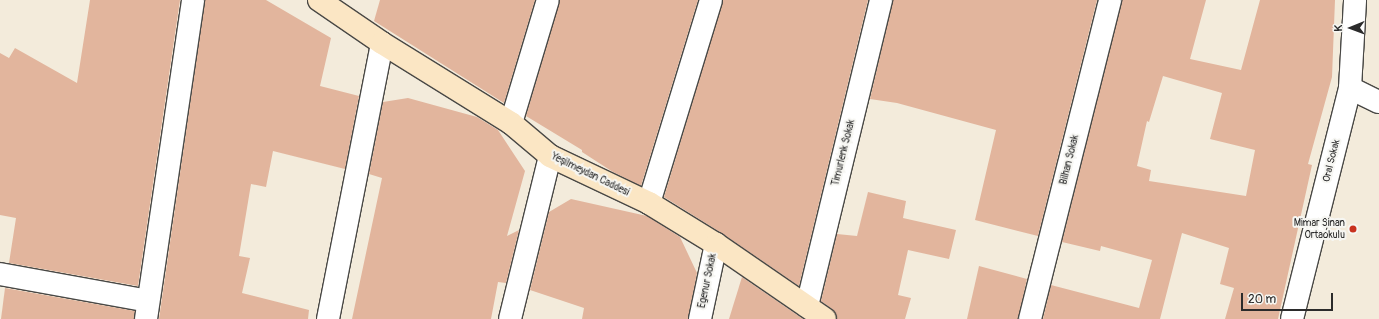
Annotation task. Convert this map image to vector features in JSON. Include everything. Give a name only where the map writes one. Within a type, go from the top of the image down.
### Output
[{"type":"street","points":[[0,274],[147,310],[193,0]]},
{"type":"street","name":"Yeşilmeydan Caddesi","points":[[319,0],[338,6],[382,43],[511,123],[550,156],[649,204],[716,244],[825,319]]},
{"type":"street","points":[[511,123],[548,0]]},
{"type":"street","points":[[649,204],[711,0]]},
{"type":"street","name":"Timurlenk Sokak","points":[[807,306],[881,0]]},
{"type":"street","name":"Bilhan Sokak","points":[[1030,319],[1110,0]]},
{"type":"street","name":"Oral Sokak","points":[[1292,319],[1350,88],[1355,0]]},
{"type":"street","points":[[328,319],[382,43]]},
{"type":"street","points":[[1350,88],[1379,102]]},
{"type":"street","points":[[510,319],[550,156]]},
{"type":"street","name":"Egenur Sokak","points":[[700,319],[716,244]]},
{"type":"building","points":[[90,0],[180,0],[138,286],[9,263],[16,218],[0,215],[0,53],[9,58],[15,48],[77,83]]},
{"type":"building","points":[[205,0],[266,0],[331,38],[320,86],[359,96],[345,169],[273,151],[266,187],[251,184],[239,256],[250,258],[242,293],[309,310],[308,319],[159,319]]},
{"type":"building","points":[[380,0],[535,0],[504,103],[374,21]]},
{"type":"building","points":[[560,0],[698,0],[641,186],[613,172],[582,152],[582,150],[526,116]]},
{"type":"building","points":[[723,0],[868,0],[799,286],[723,234],[664,197]]},
{"type":"building","points":[[893,0],[1097,0],[1038,236],[975,220],[996,130],[897,103],[870,99]]},
{"type":"building","points":[[1122,0],[1206,0],[1190,59],[1241,70],[1260,0],[1335,0],[1332,77],[1308,164],[1312,165],[1278,319],[1225,319],[1234,288],[1220,284],[1229,248],[1182,233],[1160,319],[1043,319],[1051,285],[1139,308],[1152,260],[1101,246],[1100,251],[1062,242]],"holes":[[[1163,76],[1222,93],[1210,139],[1255,150],[1246,196],[1149,181],[1151,170],[1137,166],[1147,121],[1149,122]]]},
{"type":"building","points":[[408,98],[477,117],[498,130],[525,171],[507,236],[519,230],[506,283],[498,282],[491,319],[352,319],[382,178],[369,174],[383,102]]},
{"type":"building","points":[[868,192],[906,201],[903,218],[956,230],[949,259],[908,250],[898,295],[911,298],[905,319],[837,319],[832,309],[821,301],[837,234],[857,236]]},
{"type":"building","points":[[571,199],[647,216],[680,237],[697,273],[688,319],[582,319],[584,308],[530,290],[549,212]]},
{"type":"building","points":[[979,266],[1027,279],[1018,319],[967,319]]},
{"type":"building","points":[[742,277],[803,319],[729,319]]},
{"type":"building","points":[[5,288],[135,311],[134,319],[1,319]]},
{"type":"place","name":"Mimar Sinan Ortaokulu","points":[[1353,229]]}]
